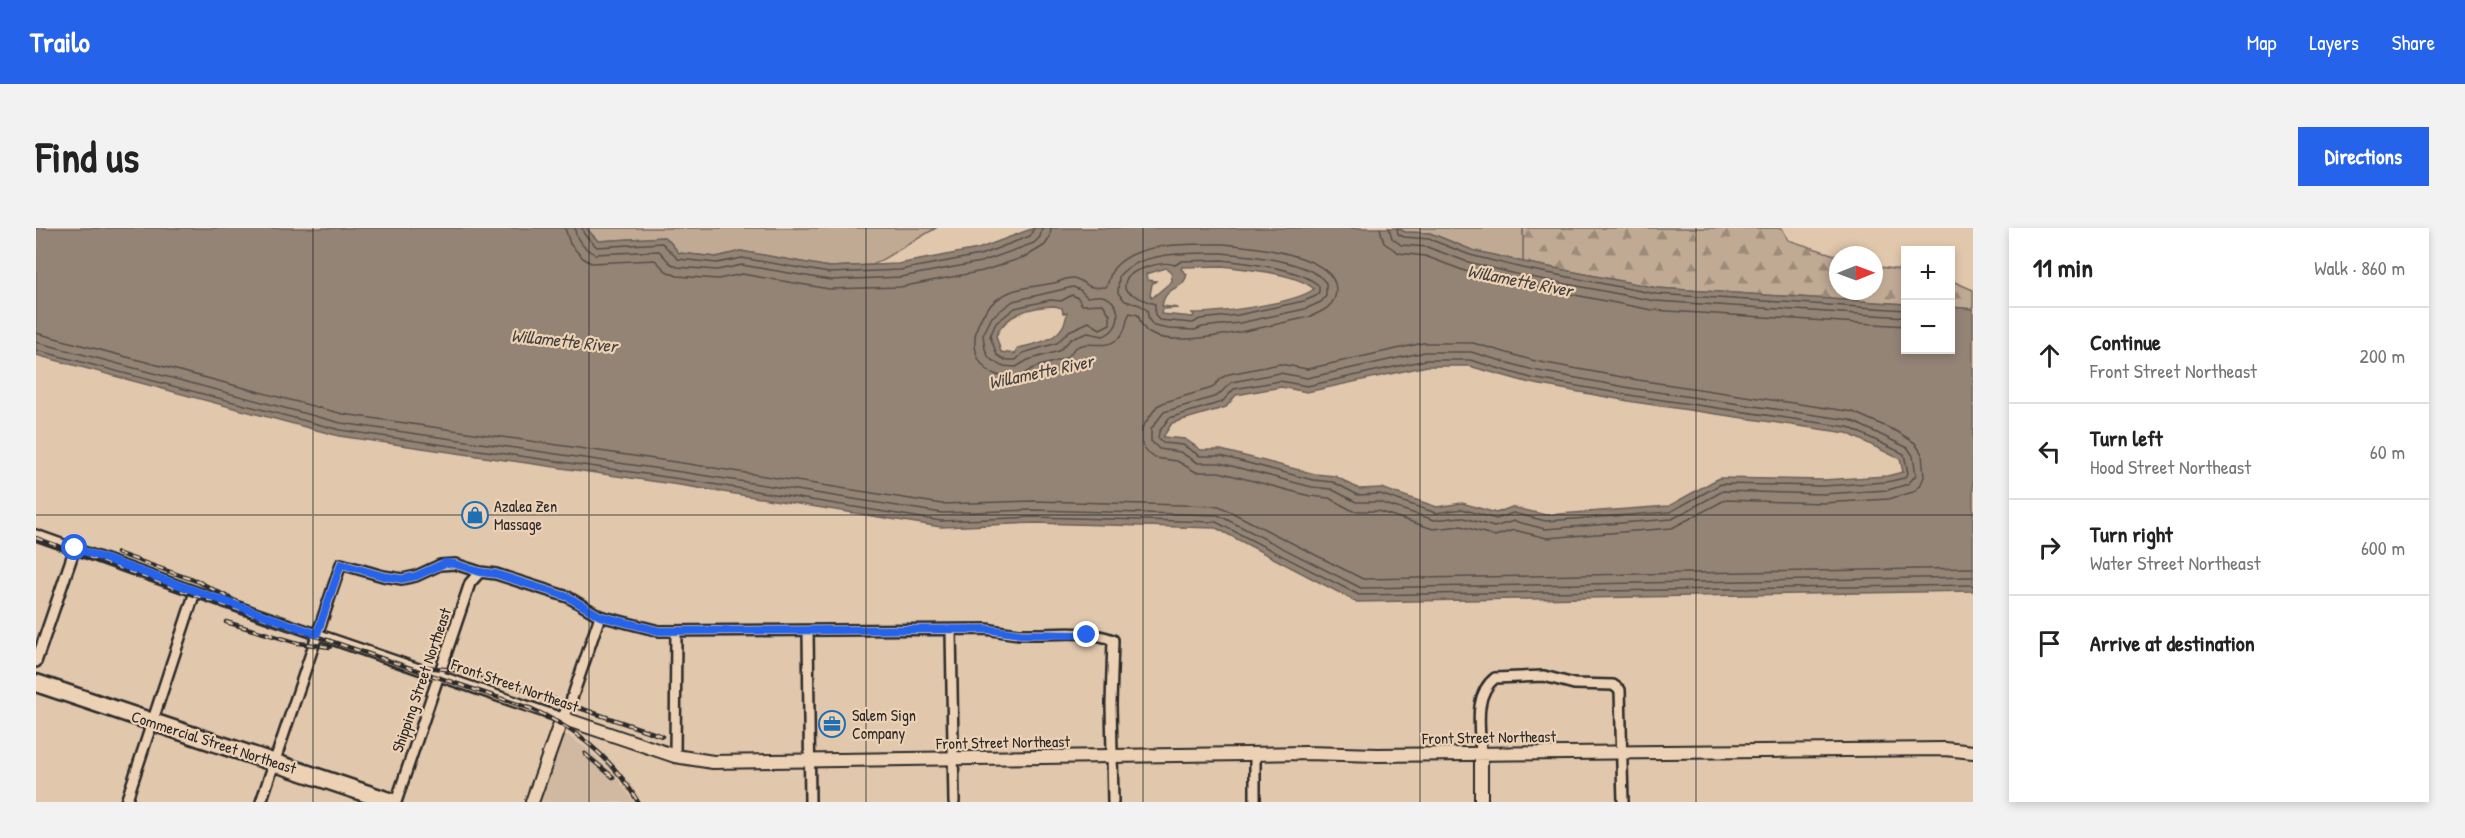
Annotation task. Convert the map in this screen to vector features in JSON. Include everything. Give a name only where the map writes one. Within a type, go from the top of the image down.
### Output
[{"type":"highway","name":"Commercial Street Northeast","points":[[36,682],[394,802]]},
{"type":"street","name":"Front Street Northeast","points":[[36,535],[561,718],[675,756],[713,762],[1255,754],[1945,749],[1973,752]]},
{"type":"street","points":[[36,662],[75,548]]},
{"type":"street","points":[[261,802],[341,564],[397,579],[416,576],[445,563],[480,572],[489,572],[568,597],[600,616],[659,631],[951,630],[1087,635],[1113,640],[1113,802]]},
{"type":"street","name":"Shipping Street Northeast","points":[[394,802],[470,583],[480,572]]},
{"type":"street","points":[[126,802],[195,592]]},
{"type":"street","points":[[532,802],[561,718],[570,704],[600,616]]},
{"type":"street","points":[[951,630],[954,802]]},
{"type":"street","points":[[808,631],[810,802]]},
{"type":"street","points":[[675,756],[676,632]]},
{"type":"street","points":[[1481,802],[1480,701],[1483,691],[1495,678],[1544,676],[1574,684],[1612,685],[1620,690],[1623,802]]},
{"type":"street","points":[[1255,754],[1256,802]]},
{"type":"shaded area","points":[[563,733],[586,748],[615,775],[634,802],[540,802]]},
{"type":"green space","points":[[586,228],[936,228],[873,265],[829,267],[741,251],[717,257],[679,253],[664,237],[598,241]]},
{"type":"green space","points":[[1397,228],[1523,228],[1523,262],[1472,250],[1430,233],[1405,232]]},
{"type":"green space","points":[[1523,228],[1782,228],[1788,240],[1829,253],[1829,299],[1657,288],[1523,262]]},
{"type":"green space","points":[[1883,267],[1901,270],[1901,304],[1843,300],[1883,300]]},
{"type":"green space","points":[[1955,282],[1973,290],[1973,309],[1955,307]]},
{"type":"water","name":"Willamette River","points":[[36,228],[586,228],[598,241],[664,237],[679,253],[716,257],[741,251],[829,267],[898,264],[978,249],[1034,228],[1397,228],[1405,232],[1430,233],[1472,250],[1523,262],[1657,288],[1901,304],[1901,354],[1955,354],[1955,307],[1973,309],[1973,591],[1357,602],[1216,528],[1035,523],[941,527],[686,486],[339,436],[36,355]],"holes":[[[1222,266],[1283,275],[1314,289],[1274,303],[1192,313],[1193,317],[1161,314],[1162,309],[1178,308],[1162,306],[1167,294],[1185,280],[1187,274],[1181,269],[1182,267]],[[1166,268],[1171,272],[1172,281],[1152,298],[1150,295],[1152,284],[1156,281],[1148,280],[1146,274]],[[1055,306],[1062,308],[1063,313],[1067,313],[1065,322],[1056,334],[1043,342],[1018,348],[1015,354],[1001,352],[996,336],[1006,322],[1029,310]],[[1427,366],[1469,366],[1530,383],[1634,402],[1847,433],[1900,459],[1903,472],[1887,476],[1823,480],[1719,478],[1669,506],[1546,515],[1512,507],[1496,513],[1462,503],[1437,507],[1381,488],[1359,489],[1335,476],[1315,474],[1221,450],[1201,450],[1185,439],[1163,437],[1172,423],[1226,407],[1236,395],[1281,387],[1307,392]]]},
{"type":"railway","points":[[36,538],[194,595],[532,709],[564,726],[593,747],[618,773],[638,802]]},
{"type":"railway","points":[[117,553],[199,582],[241,604]]},
{"type":"railway","points":[[226,622],[298,643],[330,647]]},
{"type":"railway","points":[[426,667],[463,671],[503,682],[662,736]]},
{"type":"railway","points":[[585,754],[613,777]]},
{"type":"place","name":"Azalea Zen Massage","points":[[475,515]]},
{"type":"place","name":"Salem Sign Company","points":[[832,724]]},
{"type":"route","points":[[75,548],[317,634],[341,564],[389,578],[402,579],[416,576],[445,563],[451,563],[480,572],[496,574],[568,597],[600,616],[659,631],[986,629],[1020,634],[1087,635]]}]
